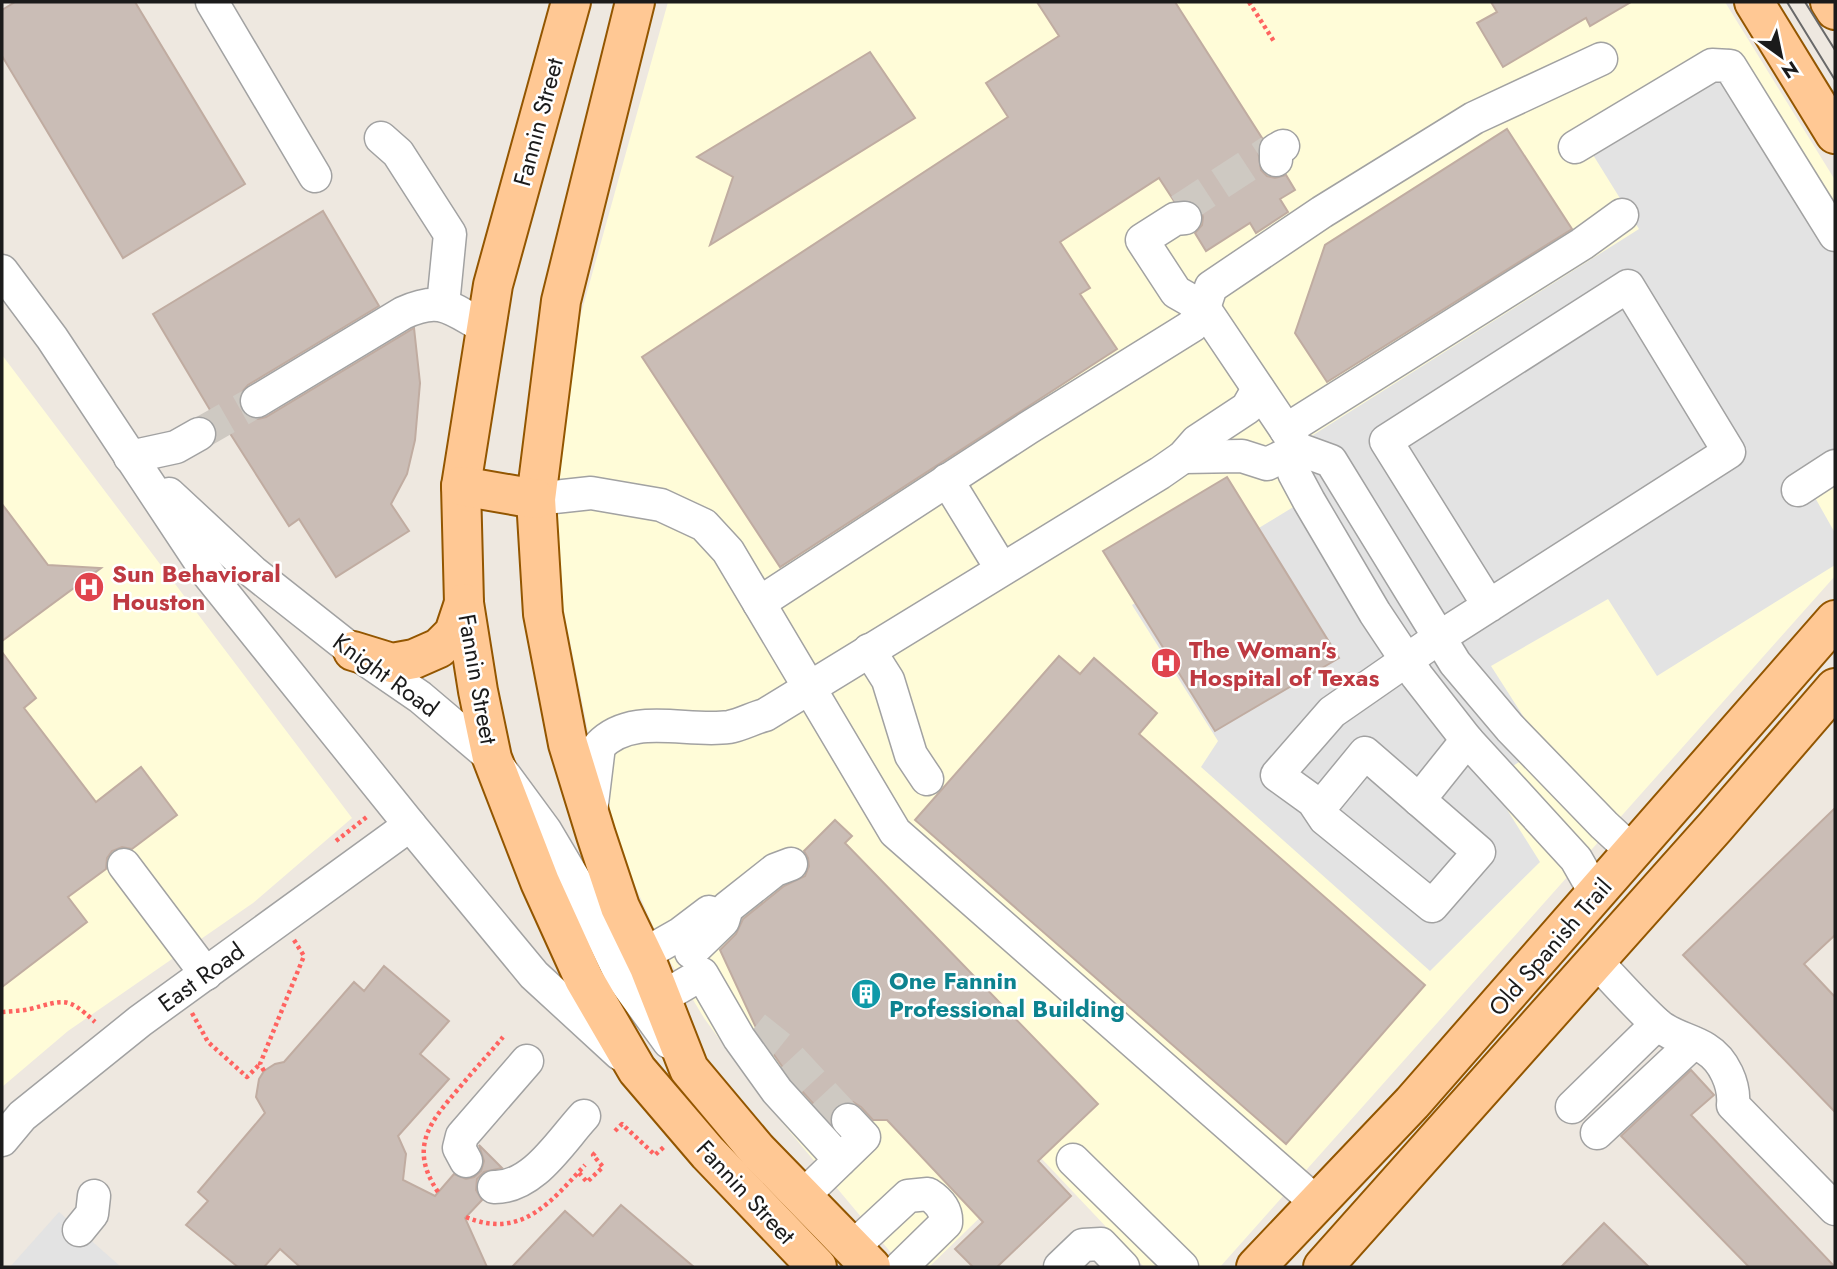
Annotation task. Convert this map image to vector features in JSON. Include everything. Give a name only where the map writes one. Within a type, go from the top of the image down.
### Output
[{"type":"main road","name":"Fannin Street","points":[[571,2],[493,285],[461,486],[464,603],[492,758],[540,882],[584,979],[637,1070],[708,1153],[785,1197],[861,1257]]},
{"type":"main road","name":"Fannin Street","points":[[635,2],[561,301],[536,499],[543,614],[568,744],[620,907],[643,955],[689,1069],[757,1150],[785,1197],[817,1267]]},
{"type":"main road","points":[[1754,2],[1835,134]]},
{"type":"main road","points":[[1830,2],[1835,10]]},
{"type":"main road","points":[[461,486],[536,499]]},
{"type":"main road","points":[[353,651],[392,663],[414,659],[439,648],[454,633],[464,603]]},
{"type":"main road","name":"Old Spanish Trail","points":[[1256,1267],[1416,1099],[1835,620]]},
{"type":"main road","name":"Old Spanish Trail","points":[[1323,1267],[1597,961],[1835,688]]},
{"type":"main road","points":[[1682,796],[1715,827]]},
{"type":"main road","points":[[1597,961],[1601,922],[1629,888],[1633,852]]},
{"type":"main road","points":[[1416,1099],[1450,1126]]},
{"type":"street","points":[[212,2],[315,176]]},
{"type":"street","points":[[759,603],[947,480],[1192,326],[1204,308],[1211,286],[1322,212],[1474,118],[1601,59]]},
{"type":"street","points":[[1575,146],[1712,65],[1730,65],[1835,235]]},
{"type":"street","points":[[381,138],[398,153],[450,234],[443,305]]},
{"type":"street","points":[[1183,457],[1242,456],[1267,464],[1292,439],[1622,215]]},
{"type":"street","points":[[1180,216],[1142,240],[1176,292],[1204,308],[1292,439],[1331,461],[1455,663],[1510,728],[1633,852]]},
{"type":"street","name":"Knight Road","points":[[2,271],[52,338],[209,575],[534,975],[637,1070]]},
{"type":"street","points":[[1319,809],[1365,753],[1479,852],[1432,906],[1325,818],[1313,801],[1277,775],[1332,712],[1440,637],[1489,606],[1729,452],[1628,286],[1386,441],[1489,606]]},
{"type":"street","points":[[257,401],[403,313],[431,303],[443,305],[486,328]]},
{"type":"street","points":[[591,816],[599,747],[604,740],[629,727],[729,727],[765,715],[1183,457],[1196,440],[1247,408],[1258,389]]},
{"type":"street","points":[[130,457],[176,447],[199,434]]},
{"type":"street","points":[[1292,439],[1294,474],[1375,612],[1407,660],[1467,740],[1576,859],[1596,894]]},
{"type":"street","name":"Knight Road","points":[[130,457],[253,572],[353,651],[420,697],[492,758],[545,830],[577,884],[622,977],[689,1069]]},
{"type":"street","points":[[1798,490],[1835,466]]},
{"type":"street","points":[[947,480],[1001,568]]},
{"type":"street","points":[[536,499],[592,493],[661,505],[704,525],[728,551],[895,832],[1317,1203]]},
{"type":"street","points":[[869,650],[888,680],[911,755],[927,779]]},
{"type":"street","points":[[1419,800],[1467,740]]},
{"type":"street","name":"East Road","points":[[2,1140],[22,1115],[76,1072],[410,825]]},
{"type":"street","points":[[660,998],[700,955],[714,909],[727,908],[775,870],[791,864]]},
{"type":"street","points":[[124,865],[206,974]]},
{"type":"street","points":[[643,955],[700,955]]},
{"type":"street","points":[[700,955],[747,1032],[777,1091],[840,1160]]},
{"type":"street","points":[[1597,961],[1657,1024],[1672,1034],[1707,1049],[1725,1071],[1734,1093],[1733,1105],[1835,1209]]},
{"type":"street","points":[[1572,1107],[1657,1024]]},
{"type":"street","points":[[1597,1133],[1693,1043]]},
{"type":"street","points":[[466,1161],[459,1148],[462,1136],[527,1061]]},
{"type":"street","points":[[494,1187],[508,1187],[534,1171],[584,1116]]},
{"type":"street","points":[[785,1197],[840,1160],[864,1137],[848,1120]]},
{"type":"street","points":[[1073,1160],[1182,1267]]},
{"type":"street","points":[[861,1257],[908,1196],[928,1194],[943,1207],[947,1215],[946,1223],[901,1267]]},
{"type":"street","points":[[1060,1267],[1083,1245],[1101,1244],[1123,1267]]},
{"type":"path","points":[[1249,2],[1275,43]]},
{"type":"path","points":[[330,846],[368,816]]},
{"type":"path","points":[[189,1008],[208,1042],[247,1077],[260,1064],[304,956],[289,934]]},
{"type":"path","points":[[2,1012],[29,1009],[58,1001],[80,1008],[96,1022]]},
{"type":"path","points":[[260,1064],[264,1071]]},
{"type":"path","points":[[615,1131],[622,1124],[655,1155],[669,1143]]},
{"type":"path","points":[[579,1173],[587,1182],[603,1167],[593,1155],[596,1152]]},
{"type":"shaded area","name":"The Woman's Hospital of Texas","points":[[668,2],[1725,2],[1835,180],[1835,576],[1220,1267],[1144,1267],[1041,1158],[929,1267],[903,1267],[764,1101],[704,1018],[666,955],[622,856],[591,746],[558,581],[555,476],[574,339]]},
{"type":"shaded area","points":[[1729,48],[1835,218],[1835,480],[1813,494],[1835,533],[1835,565],[1657,676],[1608,599],[1491,666],[1543,747],[1489,781],[1540,862],[1430,971],[1201,767],[1218,741],[1132,605],[1295,506],[1310,437],[1639,229],[1577,129]]},
{"type":"shaded area","name":"Sun Behavioral Houston","points":[[2,355],[352,818],[253,903],[68,1031],[2,1087]]},
{"type":"shaded area","points":[[59,1212],[121,1267],[10,1267]]},
{"type":"building","points":[[15,2],[135,2],[245,184],[123,258],[2,56],[2,10]]},
{"type":"building","points":[[1037,2],[1175,2],[1262,138],[1258,150],[1261,170],[1267,176],[1275,178],[1286,175],[1295,190],[1280,199],[1288,212],[1256,233],[1250,223],[1206,251],[1195,233],[1202,225],[1200,208],[1192,201],[1174,201],[1159,178],[1060,242],[1090,288],[1080,294],[1117,349],[780,567],[642,357],[1008,117],[986,83],[1059,36]]},
{"type":"building","points":[[1491,2],[1631,2],[1590,26],[1586,18],[1503,67],[1477,23],[1497,12]]},
{"type":"building","points":[[870,52],[915,118],[710,245],[733,177],[697,157]]},
{"type":"building","points":[[1507,129],[1572,229],[1327,382],[1295,333],[1325,245]]},
{"type":"building","points":[[323,211],[379,306],[248,385],[241,393],[239,402],[242,411],[249,417],[266,417],[414,328],[420,383],[415,440],[407,474],[391,504],[409,531],[336,577],[299,519],[289,526],[217,413],[213,415],[153,314]]},
{"type":"building","points":[[1227,477],[1339,658],[1215,731],[1103,551]]},
{"type":"building","points":[[2,504],[48,565],[101,568],[2,641]]},
{"type":"building","points":[[2,652],[36,698],[24,708],[96,802],[141,767],[177,815],[132,849],[122,847],[112,851],[107,858],[106,869],[68,897],[87,922],[2,987]]},
{"type":"building","points":[[1059,656],[1080,674],[1094,658],[1157,713],[1139,734],[1425,985],[1286,1144],[915,820]]},
{"type":"building","points":[[1835,808],[1835,935],[1804,964],[1835,997],[1835,1112],[1683,955]]},
{"type":"building","name":"One Fannin Professional Building","points":[[835,820],[852,836],[845,843],[1098,1104],[1038,1161],[1071,1196],[997,1267],[973,1267],[955,1249],[983,1222],[887,1120],[873,1120],[853,1102],[844,1102],[835,1107],[828,1120],[791,1079],[758,1032],[720,950],[736,934],[743,919],[784,886],[805,876],[809,866],[804,851]]},
{"type":"building","points":[[384,966],[449,1021],[420,1054],[449,1079],[398,1136],[406,1154],[403,1180],[435,1196],[454,1174],[466,1179],[481,1171],[484,1161],[479,1145],[502,1168],[484,1172],[477,1179],[476,1190],[482,1200],[465,1218],[487,1267],[300,1267],[280,1249],[264,1267],[238,1267],[186,1225],[208,1201],[198,1192],[265,1113],[256,1097],[259,1079],[264,1071],[284,1062],[354,982],[364,991]]},
{"type":"building","points":[[1691,1070],[1714,1095],[1691,1115],[1835,1267],[1749,1267],[1621,1136]]},
{"type":"building","points":[[621,1205],[694,1267],[512,1267],[565,1211],[593,1236]]},
{"type":"building","points":[[1604,1223],[1649,1267],[1561,1267]]},
{"type":"tunnel","points":[[1180,210],[1270,151]]},
{"type":"tunnel","points":[[199,434],[257,401]]},
{"type":"tunnel","points":[[755,1027],[780,1047],[848,1120]]},
{"type":"tram line","points":[[1787,2],[1835,80]]},
{"type":"tram line","points":[[1805,2],[1835,50]]},
{"type":"place","name":"Sun Behavioral Houston","points":[[89,587]]},
{"type":"place","name":"The Woman's Hospital of Texas","points":[[1166,663]]},
{"type":"place","name":"One Fannin Professional Building","points":[[866,994]]}]
